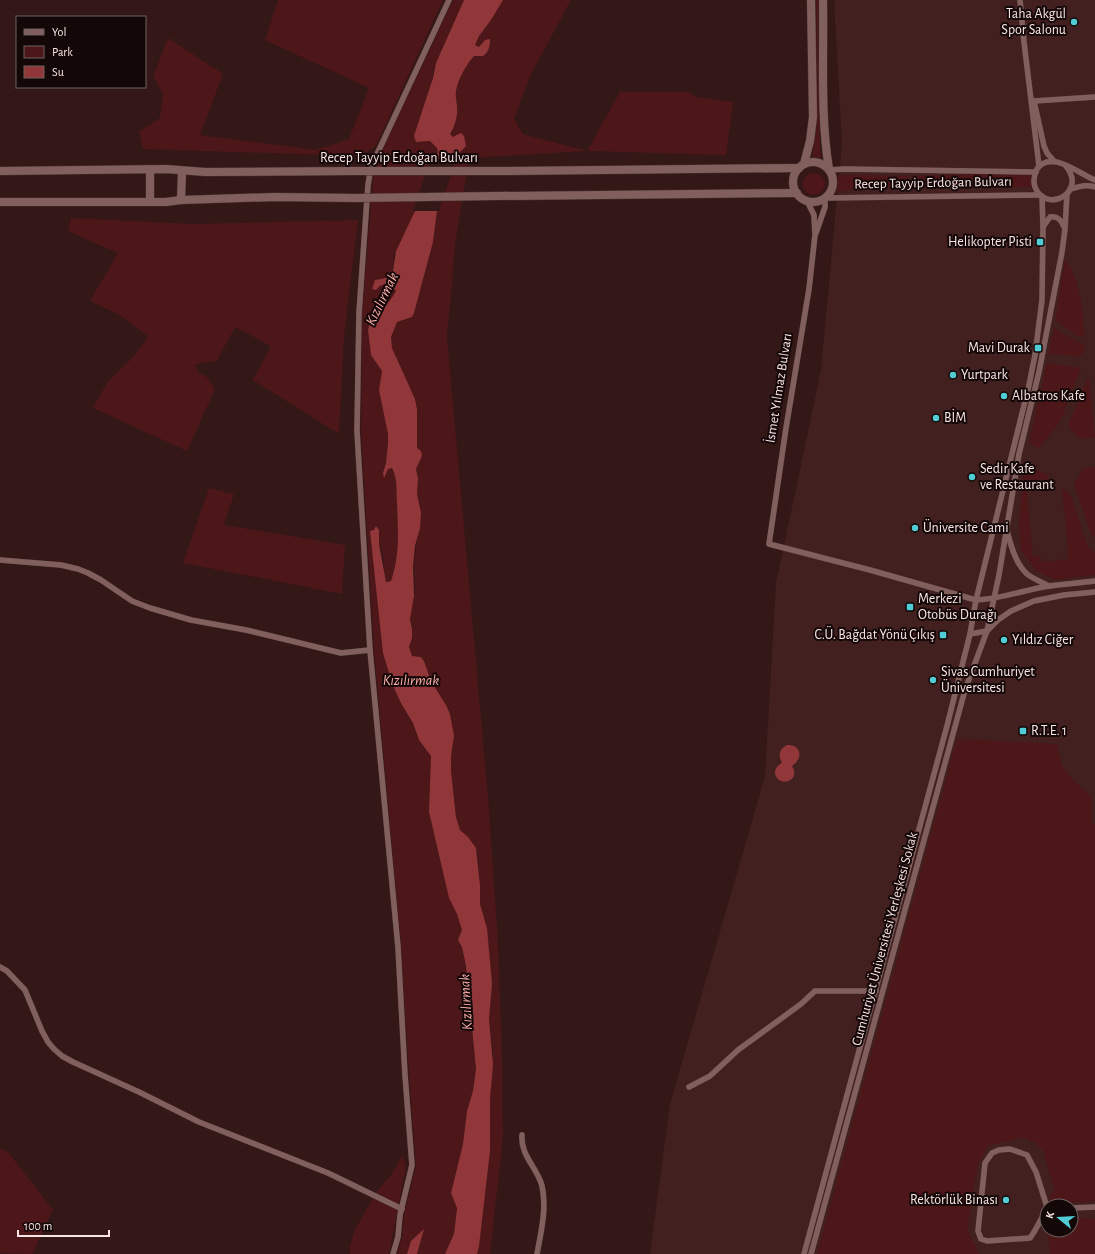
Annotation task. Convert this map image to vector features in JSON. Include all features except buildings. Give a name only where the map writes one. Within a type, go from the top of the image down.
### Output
[{"type":"street","points":[[393,1254],[398,1237],[402,1209],[412,1166],[398,947],[370,650],[357,431],[358,313],[368,185],[373,163],[450,0]]},
{"type":"street","points":[[811,0],[812,117],[810,141],[802,166],[795,173],[793,180],[796,193],[801,198],[814,202],[821,201],[826,198]]},
{"type":"street","name":"İsmet Yılmaz Bulvarı","points":[[823,0],[826,152],[829,170],[833,179],[833,185],[831,192],[826,198],[825,207],[816,235],[769,544],[870,570],[976,600]]},
{"type":"street","name":"Cumhuriyet Üniversitesi Yerleşkesi Sokak","points":[[804,1254],[947,726],[1035,355],[1042,300],[1043,226],[1041,196],[1034,184],[1037,169],[1020,0]]},
{"type":"street","name":"Cumhuriyet Üniversitesi Yerleşkesi Sokak","points":[[1029,86],[1034,101],[1044,146],[1047,153],[1054,161]]},
{"type":"street","points":[[1034,101],[1095,97]]},
{"type":"street","points":[[1037,169],[1044,163],[1054,161],[1060,162],[1095,180]]},
{"type":"street","points":[[802,166],[816,162],[822,164],[829,170]]},
{"type":"street","name":"Cumhuriyet Üniversitesi Yerleşkesi Sokak","points":[[811,1254],[965,690],[987,631],[999,575],[1019,454],[1044,345],[1065,229],[1072,176],[1070,170],[1065,165]]},
{"type":"street","name":"Recep Tayyip Erdoğan Bulvarı","points":[[0,171],[503,171],[802,166]]},
{"type":"street","name":"Recep Tayyip Erdoğan Bulvarı","points":[[829,170],[1037,169]]},
{"type":"street","points":[[150,170],[150,201]]},
{"type":"street","points":[[182,171],[182,200]]},
{"type":"street","points":[[1041,196],[1050,200],[1056,200],[1069,192],[1084,186],[1090,185],[1095,187]]},
{"type":"street","points":[[0,202],[166,202],[182,200],[275,197],[356,198],[796,193]]},
{"type":"street","name":"Recep Tayyip Erdoğan Bulvarı","points":[[826,198],[1041,196]]},
{"type":"street","name":"İsmet Yılmaz Bulvarı","points":[[807,201],[814,215],[816,235]]},
{"type":"street","points":[[1043,226],[1050,217],[1054,217],[1062,221],[1065,229]]},
{"type":"street","name":"Cumhuriyet Üniversitesi Yerleşkesi Sokak","points":[[1006,528],[1012,549],[1019,564],[1027,574],[1049,586]]},
{"type":"street","points":[[0,560],[61,565],[78,569],[101,580],[132,601],[191,620],[246,630],[341,653],[370,650]]},
{"type":"street","points":[[976,600],[994,599],[1014,593],[1049,586],[1095,581]]},
{"type":"street","name":"Cumhuriyet Üniversitesi Yerleşkesi Sokak","points":[[987,631],[998,620],[1034,601],[1064,595],[1095,592]]},
{"type":"street","points":[[970,634],[987,631]]},
{"type":"street","points":[[0,966],[25,990],[42,1031],[54,1049],[62,1056],[140,1092],[206,1125],[328,1173],[402,1209]]},
{"type":"street","points":[[688,1087],[710,1076],[738,1050],[801,1004],[815,991],[876,991]]},
{"type":"street","points":[[522,1135],[523,1146],[542,1185],[544,1197],[543,1218],[537,1254]]},
{"type":"street","points":[[1010,1149],[1027,1155],[1036,1172],[1047,1209],[1035,1232],[1030,1238],[987,1241],[981,1238],[978,1231],[985,1163],[992,1153],[1010,1149]]},
{"type":"street","points":[[1079,1208],[1095,1207]]},
{"type":"shaded area","name":"Sivas Cumhuriyet Üniversitesi","points":[[834,0],[1095,0],[1095,1254],[650,1254],[670,1104],[765,776],[776,583],[821,370],[842,143]]},
{"type":"green space","points":[[278,0],[443,0],[376,146],[361,156],[143,149],[139,132],[160,118],[163,93],[153,77],[168,38],[223,74],[200,135],[316,150],[349,139],[369,88],[265,40]]},
{"type":"green space","points":[[453,0],[464,0],[434,68],[421,142],[430,141],[437,148],[438,153],[430,162],[415,211],[394,256],[392,277],[375,280],[379,286],[384,285],[393,287],[396,291],[379,313],[374,313],[368,326],[371,354],[382,371],[379,390],[388,434],[388,454],[383,473],[384,477],[388,469],[392,468],[396,486],[398,542],[396,561],[391,581],[386,582],[378,538],[374,530],[370,531],[402,705],[413,723],[419,740],[431,756],[429,812],[449,898],[457,914],[462,930],[458,940],[462,947],[466,966],[476,1069],[473,1091],[467,1111],[463,1144],[451,1193],[457,1208],[454,1234],[445,1254],[417,1254],[424,1230],[411,1241],[407,1254],[397,1254],[402,1238],[404,1215],[416,1166],[401,947],[374,650],[361,431],[362,313],[374,168]]},
{"type":"green space","points":[[503,0],[571,0],[530,76],[514,119],[523,134],[587,151],[469,158],[456,238],[447,337],[488,796],[498,942],[502,1056],[503,1137],[490,1254],[477,1254],[490,1151],[490,1099],[493,1054],[489,1019],[492,989],[488,943],[486,923],[480,904],[477,853],[468,837],[460,830],[456,817],[451,771],[453,742],[450,714],[431,681],[424,661],[421,657],[412,656],[409,647],[411,643],[412,629],[410,615],[415,591],[414,561],[420,518],[416,469],[420,460],[417,448],[417,409],[415,399],[392,348],[391,337],[397,322],[412,317],[414,313],[433,242],[437,211],[455,157],[466,146],[453,138],[450,134],[457,117],[457,86],[460,77],[474,55],[483,56],[487,53],[490,44],[485,40],[479,47],[475,45],[479,36]]},
{"type":"green space","points":[[816,0],[818,0],[821,158],[812,157],[817,116]]},
{"type":"green space","points":[[620,92],[689,92],[695,97],[733,102],[726,155],[587,151]]},
{"type":"green space","points":[[810,173],[818,173],[825,180],[825,188],[818,195],[810,195],[803,188],[803,180]]},
{"type":"green space","points":[[973,174],[1033,175],[1033,187],[912,188],[912,176]]},
{"type":"green space","points":[[837,175],[908,176],[908,188],[853,189],[837,192]]},
{"type":"green space","points":[[71,218],[194,224],[358,220],[344,336],[339,434],[253,380],[271,346],[235,327],[217,361],[195,365],[199,373],[207,377],[215,389],[187,451],[93,408],[108,381],[135,355],[148,336],[118,314],[90,301],[118,253],[68,231]]},
{"type":"green space","points":[[1065,259],[1075,277],[1078,286],[1082,307],[1084,337],[1077,336],[1055,320]]},
{"type":"green space","points":[[1054,328],[1085,346],[1083,354],[1078,356],[1048,354]]},
{"type":"green space","points":[[1047,363],[1081,368],[1060,422],[1039,448],[1029,443]]},
{"type":"green space","points":[[1087,379],[1089,379],[1095,437],[1080,439],[1068,426]]},
{"type":"green space","points":[[1095,467],[1095,537],[1092,537],[1074,485],[1083,468]]},
{"type":"green space","points":[[1034,469],[1048,475],[1049,481],[1026,484],[1033,556],[1040,556],[1041,562],[1069,559],[1062,488],[1070,494],[1087,545],[1095,553],[1095,575],[1054,580],[1036,570],[1021,550],[1019,523],[1023,477]]},
{"type":"green space","points":[[209,488],[234,494],[224,525],[345,545],[342,594],[183,563]]},
{"type":"green space","points":[[957,739],[1058,744],[1061,761],[1064,768],[1073,780],[1092,797],[1091,821],[1095,825],[1095,1201],[1079,1202],[1079,1198],[1051,1198],[1049,1195],[1055,1192],[1043,1150],[1036,1143],[1023,1137],[988,1146],[978,1165],[967,1228],[979,1254],[817,1254]]},
{"type":"green space","points":[[0,1149],[8,1152],[53,1210],[32,1254],[0,1253]]},
{"type":"green space","points":[[403,1155],[406,1167],[389,1254],[350,1254],[350,1246],[355,1229],[377,1191],[391,1175]]},
{"type":"green space","points":[[1079,1218],[1095,1219],[1095,1254],[1050,1254],[1048,1238],[1079,1238]]},
{"type":"water","name":"Kızılırmak","points":[[464,0],[503,0],[479,36],[475,45],[479,47],[485,40],[490,39],[488,51],[483,56],[474,56],[465,68],[457,86],[457,117],[450,134],[453,137],[461,133],[464,136],[466,146],[455,157],[437,211],[433,242],[414,313],[412,317],[397,322],[391,337],[392,348],[415,399],[417,409],[417,448],[421,451],[422,456],[416,469],[418,479],[417,494],[421,513],[420,528],[415,546],[413,566],[414,596],[410,619],[412,638],[409,647],[412,656],[421,657],[424,661],[431,681],[450,714],[454,736],[451,756],[451,771],[456,817],[460,830],[468,837],[476,848],[480,885],[480,904],[487,928],[492,984],[489,1019],[493,1064],[490,1099],[490,1151],[479,1246],[477,1254],[445,1254],[454,1234],[457,1208],[451,1193],[463,1144],[467,1111],[473,1091],[476,1069],[466,966],[462,947],[458,940],[462,930],[457,914],[449,898],[429,812],[431,756],[419,740],[413,723],[393,686],[383,653],[370,531],[374,530],[376,526],[379,530],[379,544],[386,582],[391,581],[396,562],[398,524],[394,472],[392,468],[388,469],[384,478],[383,473],[386,463],[388,434],[379,390],[382,371],[371,355],[368,330],[371,316],[374,313],[379,313],[396,291],[392,286],[386,284],[378,287],[376,290],[372,289],[375,280],[392,277],[396,251],[415,211],[431,157],[438,153],[437,148],[430,141],[416,142],[414,136],[433,78],[436,63]]},
{"type":"water","points":[[787,745],[792,745],[798,749],[799,756],[796,763],[792,766],[794,776],[792,779],[784,782],[777,778],[775,771],[782,763],[780,758],[781,751]]},
{"type":"water","points":[[424,1229],[417,1254],[407,1254],[411,1241]]},
{"type":"pier","points":[[428,159],[456,159],[439,211],[413,211],[428,166]]},
{"type":"place","name":"Taha Akgül Spor Salonu","points":[[1074,22]]},
{"type":"place","name":"Helikopter Pisti","points":[[1040,242]]},
{"type":"place","name":"Mavi Durak","points":[[1038,348]]},
{"type":"place","name":"Yurtpark","points":[[953,375]]},
{"type":"place","name":"Albatros Kafe","points":[[1004,396]]},
{"type":"place","name":"BİM","points":[[936,418]]},
{"type":"place","name":"Sedir Kafe ve Restaurant","points":[[972,477]]},
{"type":"place","name":"Üniversite Cami","points":[[915,528]]},
{"type":"place","name":"Merkezi Otobüs Durağı","points":[[910,607]]},
{"type":"place","name":"C.Ü. Bağdat Yönü Çıkış","points":[[943,635]]},
{"type":"place","name":"Yıldız Ciğer","points":[[1004,640]]},
{"type":"place","name":"Sivas Cumhuriyet Üniversitesi","points":[[933,680]]},
{"type":"place","name":"R.T.E. 1","points":[[1023,731]]},
{"type":"place","name":"Rektörlük Binası","points":[[1006,1200]]}]
